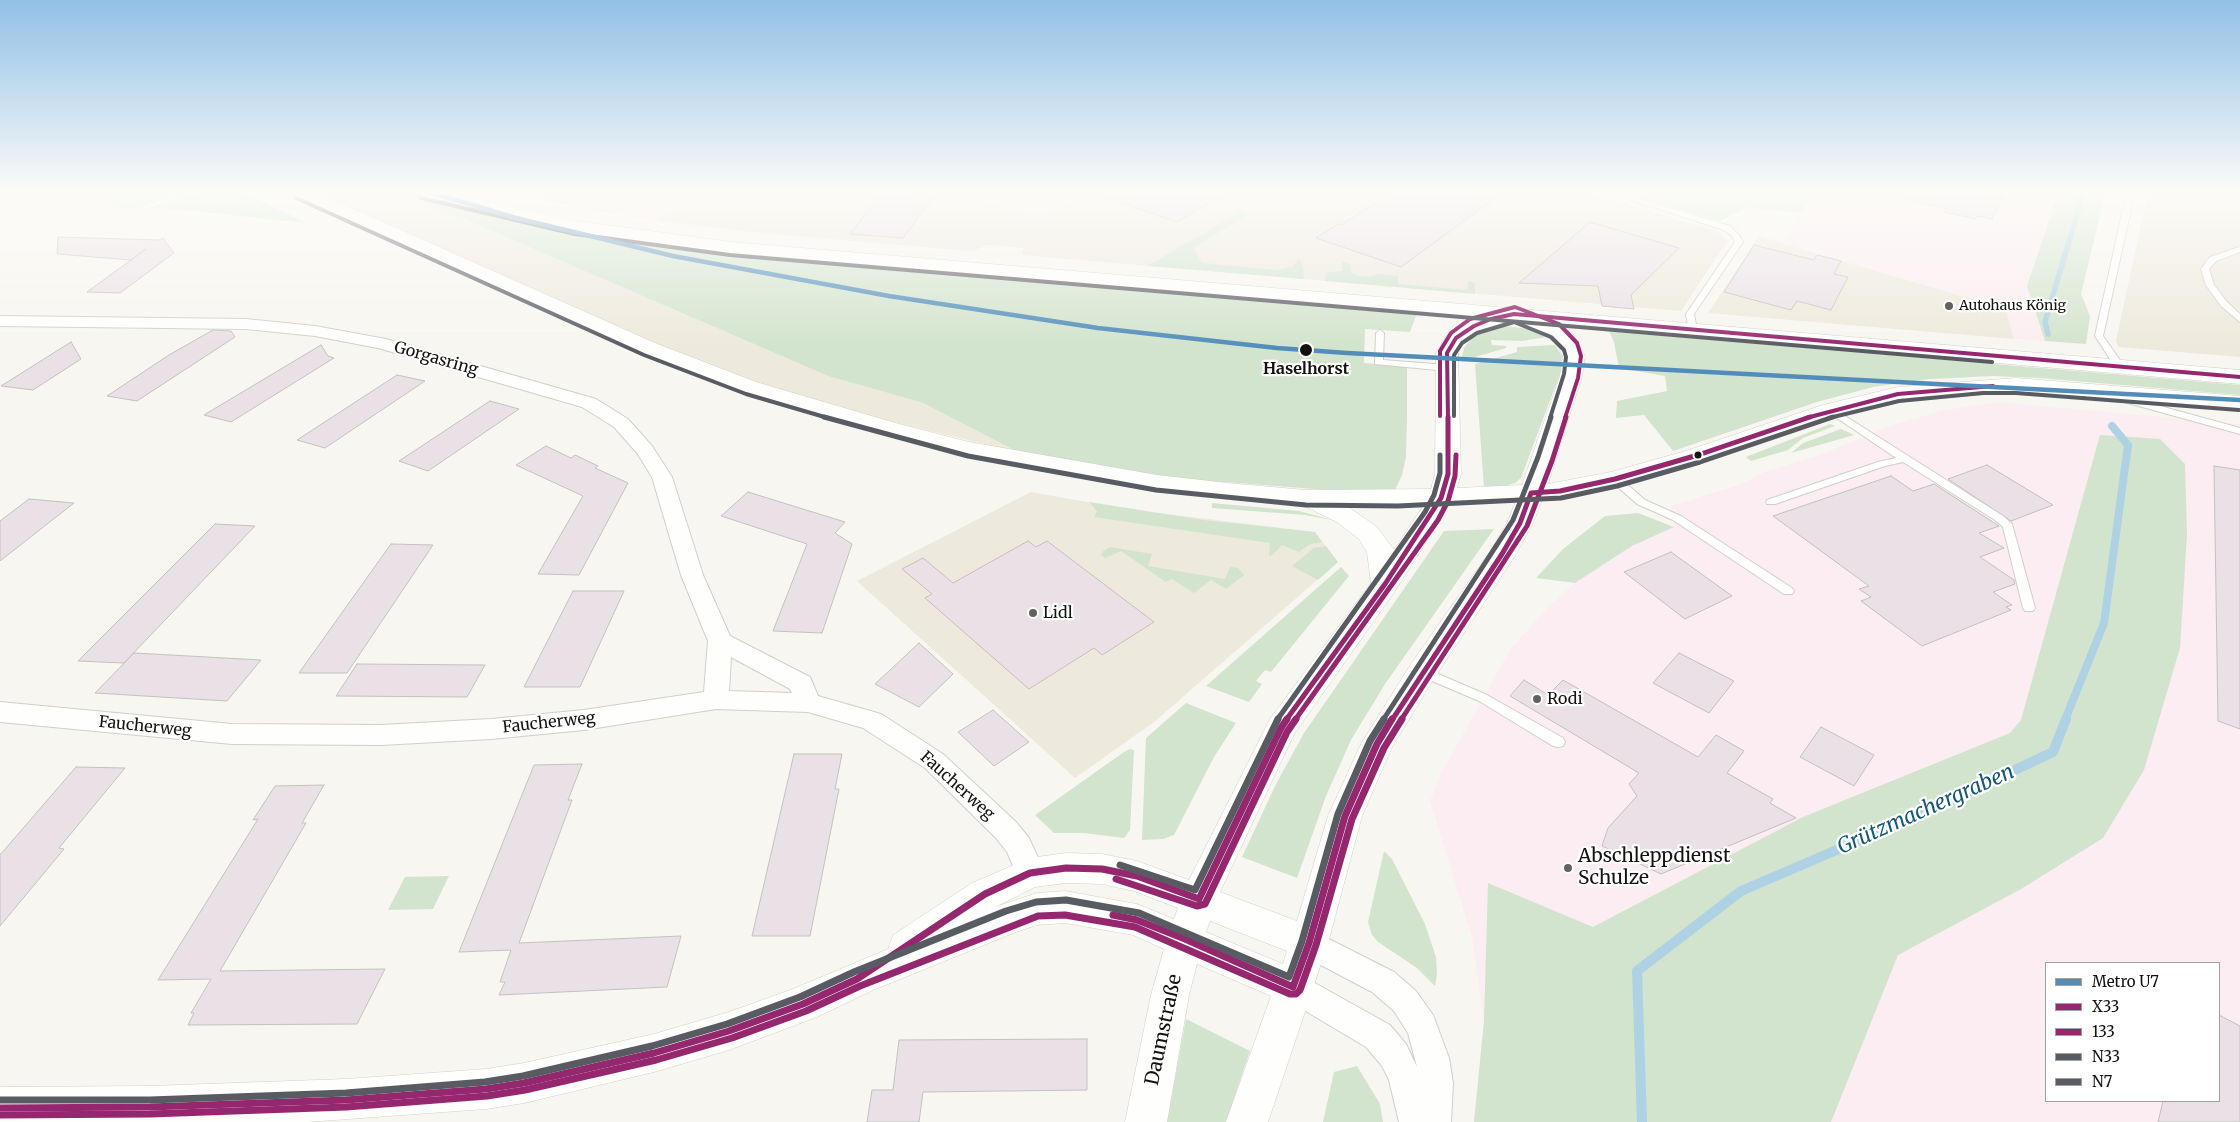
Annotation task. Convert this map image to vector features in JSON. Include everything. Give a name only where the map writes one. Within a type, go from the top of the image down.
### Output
[{"type":"main road","points":[[415,243],[693,368],[804,405],[969,449],[1066,468],[1157,483],[1306,498],[1441,498],[1560,491],[1615,479],[1698,455],[1831,410],[1898,394],[1983,386],[2016,385],[2240,403]]},
{"type":"main road","points":[[697,243],[731,248],[2240,377]]},
{"type":"main road","points":[[1247,1122],[1309,943],[1345,816],[1377,744],[1422,672],[1502,554],[1520,523],[1559,415],[1571,376],[1574,356],[1570,346],[1555,331],[1514,314]]},
{"type":"main road","name":"Daumstraße","points":[[1146,1122],[1170,995],[1185,939],[1199,899],[1281,728],[1385,584],[1441,498],[1448,474],[1447,353],[1456,338],[1474,326],[1514,314]]},
{"type":"main road","points":[[1306,498],[1346,516],[1368,533],[1381,551],[1385,584]]},
{"type":"main road","points":[[857,979],[985,894],[1030,873],[1066,868],[1102,869],[1137,876],[1309,943]]},
{"type":"main road","points":[[0,1108],[150,1107],[336,1100],[486,1089],[524,1083],[654,1052],[729,1031],[803,1004],[857,979],[983,928],[1037,909],[1065,907],[1137,920],[1185,939],[1294,988]]},
{"type":"street","name":"Gorgasring","points":[[0,321],[246,324],[315,331],[380,343],[589,403],[621,423],[644,450],[662,477],[690,571],[720,641],[716,700]]},
{"type":"street","points":[[720,641],[801,683],[808,703]]},
{"type":"street","name":"Faucherweg","points":[[0,712],[223,734],[381,735],[491,730],[584,720],[716,700],[808,703],[839,710],[872,721],[934,761],[1006,830],[1019,846],[1030,873]]},
{"type":"street","points":[[1309,943],[1366,972],[1405,1000],[1422,1026],[1432,1058],[1436,1083],[1434,1122]]},
{"type":"street","points":[[1294,988],[1348,1017],[1378,1036],[1394,1054],[1405,1080],[1416,1122]]},
{"type":"lane","points":[[1693,330],[1690,314],[1737,243]]},
{"type":"lane","points":[[2119,243],[2098,336],[2119,366]]},
{"type":"lane","points":[[2240,249],[2213,258],[2205,270],[2210,285],[2224,304],[2240,319]]},
{"type":"lane","points":[[1380,333],[1378,362],[1447,368]]},
{"type":"lane","points":[[2090,391],[2239,431]]},
{"type":"lane","points":[[1831,410],[1999,518],[2008,526],[2030,608]]},
{"type":"lane","points":[[1771,502],[1882,464],[1905,459]]},
{"type":"lane","points":[[1615,479],[1641,502],[1677,518],[1788,591]]},
{"type":"lane","points":[[1422,672],[1483,698],[1558,742]]},
{"type":"shaded area","points":[[428,243],[522,243],[828,376],[923,403],[1018,452],[843,410],[728,373],[619,329]]},
{"type":"shaded area","points":[[881,243],[1726,243],[1681,311],[1021,255],[1024,248],[986,245],[974,251]]},
{"type":"shaded area","points":[[1754,243],[1784,243],[2006,309],[2014,339],[1708,313]]},
{"type":"shaded area","points":[[1782,243],[2041,243],[2027,286],[2045,341],[2014,339],[2005,309]]},
{"type":"shaded area","points":[[2137,243],[2240,243],[2240,357],[2118,347],[2116,341]]},
{"type":"shaded area","points":[[1997,402],[2240,424],[2240,1122],[1474,1122],[1484,1021],[1472,937],[1430,801],[1442,772],[1510,650],[1548,607],[1575,583],[1632,546],[1673,527],[1671,506],[1742,484],[1762,473],[1822,454],[1893,425],[1941,411]]},
{"type":"shaded area","points":[[1031,492],[1126,509],[1315,532],[1338,562],[1154,722],[1075,778],[857,581]]},
{"type":"green space","points":[[521,243],[724,243],[1417,313],[1410,332],[1365,329],[1364,363],[1407,367],[1406,457],[1402,475],[1394,492],[1341,491],[1185,479],[1110,469],[1018,452],[923,403],[828,376]]},
{"type":"green space","points":[[1186,243],[1201,243],[1193,248],[1202,263],[1277,270],[1292,267],[1299,259],[1303,266],[1304,279],[1147,266]]},
{"type":"green space","points":[[2041,243],[2093,243],[2081,294],[2090,316],[2086,344],[2045,341],[2027,286]]},
{"type":"green space","points":[[1342,262],[1350,264],[1351,272],[1358,276],[1368,277],[1379,274],[1398,276],[1398,284],[1467,290],[1469,281],[1475,284],[1475,294],[1325,281],[1326,273],[1342,271]]},
{"type":"green space","points":[[1506,326],[1529,329],[1547,337],[1522,341],[1491,340],[1492,345],[1506,346],[1506,348],[1461,361],[1464,348],[1472,338],[1489,329]]},
{"type":"green space","points":[[1609,331],[2240,385],[2240,395],[2039,378],[1993,376],[1930,379],[1873,387],[1817,402],[1673,451],[1644,415],[1616,418],[1617,401],[1667,391],[1665,376],[1619,368],[1614,342]]},
{"type":"green space","points":[[1555,345],[1562,356],[1561,371],[1521,478],[1515,483],[1502,487],[1484,488],[1475,364],[1517,352],[1517,347]]},
{"type":"green space","points":[[1830,424],[1835,426],[1803,438],[1788,450],[1751,461],[1746,457]]},
{"type":"green space","points":[[1841,429],[1854,435],[1791,453],[1803,443]]},
{"type":"green space","points":[[2100,435],[2160,439],[2185,464],[2187,535],[2180,648],[2144,770],[2103,838],[2021,889],[1898,955],[1831,1122],[1474,1122],[1484,1021],[1488,883],[1593,927],[1803,817],[2010,733],[2021,720]]},
{"type":"green space","points":[[1089,502],[1203,520],[1315,532],[1322,542],[1310,544],[1299,552],[1282,545],[1271,556],[1269,555],[1270,543],[1094,517],[1097,511]]},
{"type":"green space","points":[[1212,503],[1299,511],[1333,520],[1305,515],[1212,508]]},
{"type":"green space","points":[[1638,513],[1674,527],[1632,546],[1575,583],[1536,578],[1563,549],[1605,516]]},
{"type":"green space","points":[[1494,529],[1385,684],[1351,740],[1326,796],[1297,878],[1242,857],[1276,784],[1304,733],[1444,531]]},
{"type":"green space","points":[[1326,546],[1338,562],[1318,580],[1292,566],[1314,548]]},
{"type":"green space","points":[[1110,547],[1152,554],[1148,566],[1225,579],[1230,567],[1238,568],[1244,575],[1226,589],[1211,580],[1194,593],[1172,579],[1166,582],[1121,551],[1105,558],[1101,555],[1102,552]]},
{"type":"green space","points":[[1341,567],[1349,576],[1271,672],[1265,670],[1256,681],[1262,684],[1249,702],[1206,686]]},
{"type":"green space","points":[[1186,703],[1236,723],[1214,757],[1174,835],[1163,839],[1142,840],[1146,738]]},
{"type":"green space","points":[[1130,749],[1134,750],[1130,830],[1124,838],[1084,833],[1054,833],[1035,815],[1124,752]]},
{"type":"green space","points":[[1384,851],[1392,859],[1425,924],[1436,957],[1437,974],[1435,986],[1417,968],[1378,942],[1372,935],[1368,922]]},
{"type":"green space","points":[[449,876],[433,909],[388,910],[405,877]]},
{"type":"green space","points":[[1186,1019],[1250,1051],[1226,1122],[1167,1122]]},
{"type":"green space","points":[[1357,1066],[1380,1104],[1383,1122],[1323,1122],[1334,1072]]},
{"type":"building","points":[[58,243],[167,243],[174,253],[120,293],[87,292],[131,260],[57,254]]},
{"type":"building","points":[[1332,243],[1433,243],[1401,267]]},
{"type":"building","points":[[1565,243],[1663,243],[1679,248],[1631,295],[1634,309],[1602,306],[1598,286],[1519,283]]},
{"type":"building","points":[[1754,245],[1814,260],[1817,255],[1841,261],[1834,274],[1848,277],[1831,310],[1797,301],[1791,310],[1724,292]]},
{"type":"building","points":[[213,330],[231,331],[235,337],[137,401],[107,396],[169,355]]},
{"type":"building","points":[[71,342],[81,359],[33,390],[1,386]]},
{"type":"building","points":[[321,345],[328,356],[334,358],[231,422],[204,415]]},
{"type":"building","points":[[397,375],[425,381],[325,448],[297,440]]},
{"type":"building","points":[[490,401],[519,409],[428,471],[399,461]]},
{"type":"building","points":[[546,446],[571,458],[575,455],[598,466],[595,468],[628,483],[579,575],[538,574],[583,496],[516,465]]},
{"type":"building","points":[[1987,465],[2053,505],[2011,521],[1948,479]]},
{"type":"building","points":[[2214,466],[2240,470],[2240,729],[2218,721]]},
{"type":"building","points":[[1891,476],[1913,491],[1934,484],[1999,526],[1979,533],[2004,548],[1980,557],[2014,580],[2015,584],[1993,592],[2012,605],[2006,607],[2011,610],[1922,646],[1861,601],[1871,597],[1859,589],[1869,586],[1773,516]]},
{"type":"building","points":[[748,492],[845,522],[835,533],[852,544],[822,633],[773,631],[807,544],[721,516]]},
{"type":"building","points":[[29,499],[74,503],[0,561],[0,521]]},
{"type":"building","points":[[215,524],[255,526],[124,663],[78,661]]},
{"type":"building","name":"Lidl","points":[[1028,541],[1036,547],[1047,541],[1154,622],[1102,655],[1094,648],[1029,689],[925,598],[932,594],[902,569],[923,558],[953,583]]},
{"type":"building","points":[[391,544],[433,545],[347,673],[299,673]]},
{"type":"building","points":[[1671,552],[1732,596],[1685,619],[1624,572]]},
{"type":"building","points":[[573,591],[624,591],[580,687],[524,687]]},
{"type":"building","points":[[919,643],[953,674],[919,707],[875,684]]},
{"type":"building","points":[[134,653],[261,660],[227,701],[95,693]]},
{"type":"building","points":[[1679,653],[1734,681],[1709,713],[1653,683]]},
{"type":"building","points":[[357,664],[485,665],[467,697],[336,696]]},
{"type":"building","points":[[1524,680],[1548,695],[1563,680],[1698,757],[1716,735],[1744,751],[1727,773],[1773,799],[1770,803],[1796,818],[1661,874],[1602,846],[1608,828],[1637,796],[1629,784],[1639,773],[1510,696]]},
{"type":"building","points":[[993,710],[1029,742],[994,766],[958,732]]},
{"type":"building","points":[[1821,727],[1874,755],[1854,786],[1800,757]]},
{"type":"building","points":[[794,754],[842,754],[835,789],[839,789],[810,936],[752,936]]},
{"type":"building","points":[[582,764],[568,800],[572,800],[519,943],[681,936],[667,987],[499,995],[505,982],[500,982],[511,950],[459,952],[534,765]]},
{"type":"building","points":[[76,767],[125,768],[59,848],[64,849],[0,926],[0,855]]},
{"type":"building","points":[[324,785],[302,823],[306,823],[220,971],[385,969],[357,1024],[188,1025],[194,1013],[191,1013],[211,979],[158,980],[258,819],[253,820],[275,786]]},
{"type":"building","points":[[2220,1016],[2240,1026],[2240,1122],[2158,1122],[2163,1102],[2220,1102]]},
{"type":"building","points":[[1087,1039],[1087,1090],[923,1092],[919,1122],[867,1122],[872,1090],[893,1090],[899,1040]]},
{"type":"waterway","name":"Grützmachergraben","points":[[2048,334],[2045,322],[2068,243]]},
{"type":"waterway","name":"Grützmachergraben","points":[[2065,720],[2104,623],[2128,445],[2112,426]]},
{"type":"waterway","name":"Grützmachergraben","points":[[1642,1122],[1637,971],[1741,891],[1930,810],[2053,752],[2066,719]]},
{"type":"metro line","name":"U7","points":[[621,243],[673,256],[889,296],[1098,328],[1277,348],[2240,400]]},
{"type":"transit line","name":"N7","points":[[397,243],[644,355],[746,394],[888,436],[968,456],[1156,490],[1226,498],[1306,505],[1398,506],[1561,498],[1617,486],[1700,462],[1833,417],[1899,401],[1983,393],[2016,393],[2239,410]]},
{"type":"transit line","name":"N7","points":[[644,243],[730,255],[1992,362]]},
{"type":"transit line","name":"133","points":[[0,1115],[150,1114],[346,1107],[487,1096],[525,1090],[656,1060],[732,1038],[806,1011],[860,986],[1038,916],[1065,915],[1135,927],[1290,994],[1296,994],[1300,990],[1316,945],[1352,819],[1384,748],[1428,676],[1508,558],[1527,526],[1552,461],[1578,378],[1581,356],[1577,343],[1559,324],[1515,307],[1470,319],[1451,333],[1440,351],[1440,416]]},
{"type":"transit line","name":"X33","points":[[0,1108],[150,1107],[346,1100],[486,1089],[524,1083],[654,1053],[729,1031],[803,1004],[857,979],[985,894],[1030,873],[1066,868],[1102,869],[1137,876],[1199,899],[1281,728],[1385,584],[1441,498],[1448,474],[1447,353],[1456,338],[1474,326],[1491,319],[1514,314],[2240,377]]},
{"type":"transit line","name":"N33","points":[[0,1100],[150,1100],[346,1093],[485,1082],[523,1076],[652,1046],[727,1024],[800,997],[854,972],[1006,911],[1036,902],[1066,900],[1139,913],[1289,977],[1302,941],[1338,814],[1370,741],[1513,520],[1538,457],[1564,374],[1566,357],[1564,350],[1551,337],[1514,322],[1477,333],[1462,343],[1454,355],[1454,416]]},
{"type":"transit line","name":"X33","points":[[1113,915],[1137,920],[1185,939],[1293,987],[1309,943],[1345,816],[1377,744],[1422,672],[1502,554],[1520,523],[1531,493],[1560,491],[1615,479],[1698,455],[1831,410],[1898,394],[1993,386]]},
{"type":"transit line","name":"N33","points":[[1120,865],[1195,890],[1275,724],[1425,512],[1434,495],[1440,473],[1440,455]]},
{"type":"transit line","name":"133","points":[[1116,879],[1197,906],[1205,904],[1287,732],[1438,520],[1448,501],[1455,476],[1456,455]]},
{"type":"place","name":"Autohaus König","points":[[1949,306]]},
{"type":"place","name":"Haselhorst","points":[[1306,350]]},
{"type":"place","name":"Lidl","points":[[1033,613]]},
{"type":"place","name":"Rodi","points":[[1537,699]]},
{"type":"place","name":"Abschleppdienst Schulze","points":[[1568,868]]}]
